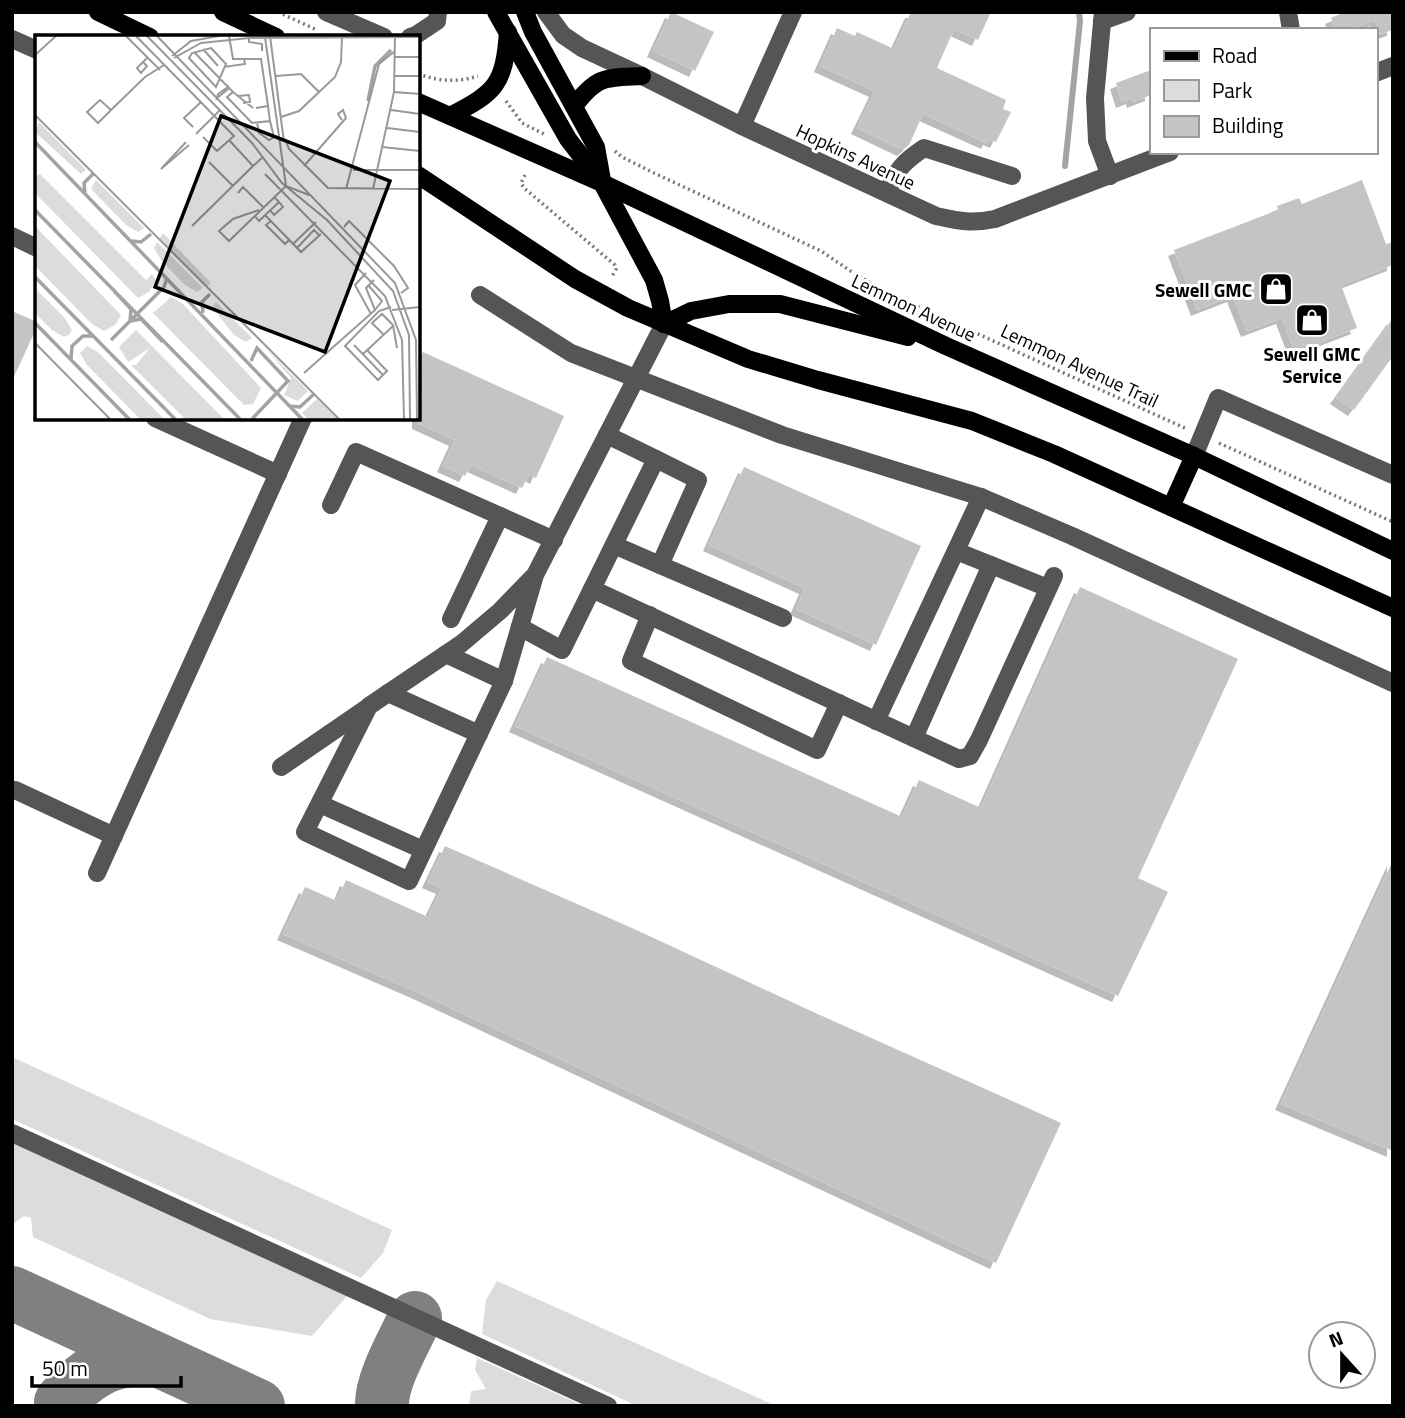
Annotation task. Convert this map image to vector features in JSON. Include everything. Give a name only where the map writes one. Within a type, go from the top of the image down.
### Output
[{"type":"main road","points":[[98,12],[146,35]]},
{"type":"main road","points":[[223,12],[272,35]]},
{"type":"main road","points":[[496,12],[568,139],[602,183],[654,280],[664,324]]},
{"type":"main road","points":[[525,12],[533,32],[596,147],[602,183]]},
{"type":"main road","points":[[450,116],[476,103],[493,88],[503,72],[508,32]]},
{"type":"main road","points":[[574,106],[597,82],[610,78],[642,76]]},
{"type":"main road","name":"Lemmon Avenue","points":[[420,103],[602,183],[946,346],[1194,456],[1393,551]]},
{"type":"main road","points":[[420,176],[575,279],[664,324],[748,359],[972,421],[1054,454],[1393,608]]},
{"type":"main road","points":[[664,324],[691,311],[729,304],[780,304],[946,346]]},
{"type":"main road","points":[[1171,507],[1194,456]]},
{"type":"street","points":[[326,12],[379,35]]},
{"type":"street","points":[[416,35],[437,21],[438,12]]},
{"type":"street","name":"Hopkins Avenue","points":[[546,12],[563,35],[582,48],[936,216],[975,223],[1008,215],[1165,154]]},
{"type":"street","points":[[742,126],[793,12]]},
{"type":"street","points":[[1110,176],[1097,141],[1096,98],[1103,17],[1127,12]]},
{"type":"street","points":[[12,39],[35,49]]},
{"type":"street","points":[[887,193],[894,175],[909,158],[924,148],[1012,176]]},
{"type":"street","points":[[12,236],[35,247]]},
{"type":"street","points":[[480,295],[571,353],[782,435],[981,497],[1393,683]]},
{"type":"street","points":[[369,706],[305,832],[408,881],[504,681],[535,575],[664,324]]},
{"type":"street","points":[[1194,456],[1218,398],[1393,475]]},
{"type":"street","points":[[159,420],[278,474]]},
{"type":"street","points":[[97,873],[302,420]]},
{"type":"street","points":[[607,435],[698,480],[660,565]]},
{"type":"street","points":[[331,505],[356,452],[554,540]]},
{"type":"street","points":[[520,627],[562,650],[656,459]]},
{"type":"street","points":[[876,721],[981,497]]},
{"type":"street","points":[[451,619],[500,516]]},
{"type":"street","points":[[614,545],[783,618]]},
{"type":"street","points":[[592,589],[959,759],[970,756],[979,740],[1051,582],[991,565],[956,551]]},
{"type":"street","points":[[914,738],[991,565]]},
{"type":"street","points":[[281,767],[461,644],[500,611],[535,575]]},
{"type":"street","points":[[650,615],[631,662],[817,750],[839,703]]},
{"type":"street","points":[[446,654],[504,681]]},
{"type":"street","points":[[388,693],[479,734]]},
{"type":"street","points":[[15,790],[114,836]]},
{"type":"street","points":[[320,804],[423,850]]},
{"type":"street","points":[[12,1133],[608,1406]]},
{"type":"path","points":[[278,12],[321,32]]},
{"type":"path","points":[[420,75],[454,81],[480,76]]},
{"type":"path","points":[[504,99],[522,123],[549,135]]},
{"type":"path","name":"Lemmon Avenue Trail","points":[[611,151],[815,247],[888,293],[1393,522]]},
{"type":"path","points":[[525,175],[522,183],[524,188],[615,265],[616,269],[610,278]]},
{"type":"green space","points":[[12,1057],[392,1230],[383,1253],[361,1278],[12,1119]]},
{"type":"green space","points":[[12,1143],[347,1296],[312,1336],[210,1319],[33,1237],[31,1218],[24,1216],[12,1225]]},
{"type":"green space","points":[[497,1281],[776,1406],[637,1406],[482,1334],[486,1300]]},
{"type":"green space","points":[[477,1358],[584,1406],[469,1406],[471,1391],[486,1389],[475,1370]]},
{"type":"building","points":[[671,12],[714,32],[695,71],[653,51]]},
{"type":"building","points":[[911,12],[991,12],[978,40],[954,29],[937,68],[1006,100],[1003,109],[1011,112],[996,142],[989,139],[987,143],[923,114],[909,145],[903,150],[857,128],[875,91],[820,66],[837,28],[855,36],[857,32],[894,49]]},
{"type":"building","points":[[1345,12],[1393,12],[1393,30],[1380,34],[1375,20],[1355,28],[1335,28],[1331,18]]},
{"type":"building","points":[[1150,70],[1150,95],[1133,102],[1132,98],[1122,102],[1116,83]]},
{"type":"building","points":[[1362,180],[1386,244],[1393,242],[1393,265],[1341,285],[1357,328],[1295,352],[1282,318],[1247,331],[1233,296],[1197,310],[1174,250],[1278,210],[1277,206],[1299,198],[1302,204]]},
{"type":"building","points":[[12,311],[35,321],[35,331],[12,381]]},
{"type":"building","points":[[1393,318],[1393,356],[1354,410],[1336,398]]},
{"type":"building","points":[[423,352],[564,416],[536,478],[529,474],[522,488],[471,465],[465,476],[443,466],[455,440],[418,423],[420,359]]},
{"type":"building","points":[[744,467],[921,546],[876,645],[796,609],[805,588],[709,545]]},
{"type":"building","points":[[1080,587],[1238,659],[1138,878],[1168,892],[1118,996],[515,726],[547,657],[902,817],[919,780],[981,808]]},
{"type":"building","points":[[445,846],[1061,1123],[996,1263],[417,992],[283,934],[305,887],[337,901],[346,880],[428,917],[442,888],[428,882]]},
{"type":"building","points":[[1393,860],[1393,1151],[1281,1104]]},
{"type":"waterway","points":[[1065,166],[1079,12]]},
{"type":"taxiway","points":[[12,1293],[258,1406]]},
{"type":"taxiway","points":[[382,1406],[389,1373],[415,1318]]},
{"type":"taxiway","points":[[61,1402],[78,1384],[98,1370],[120,1362],[145,1360]]},
{"type":"place","name":"Sewell GMC","points":[[1276,289]]},
{"type":"place","name":"Sewell GMC Service","points":[[1312,320]]}]
